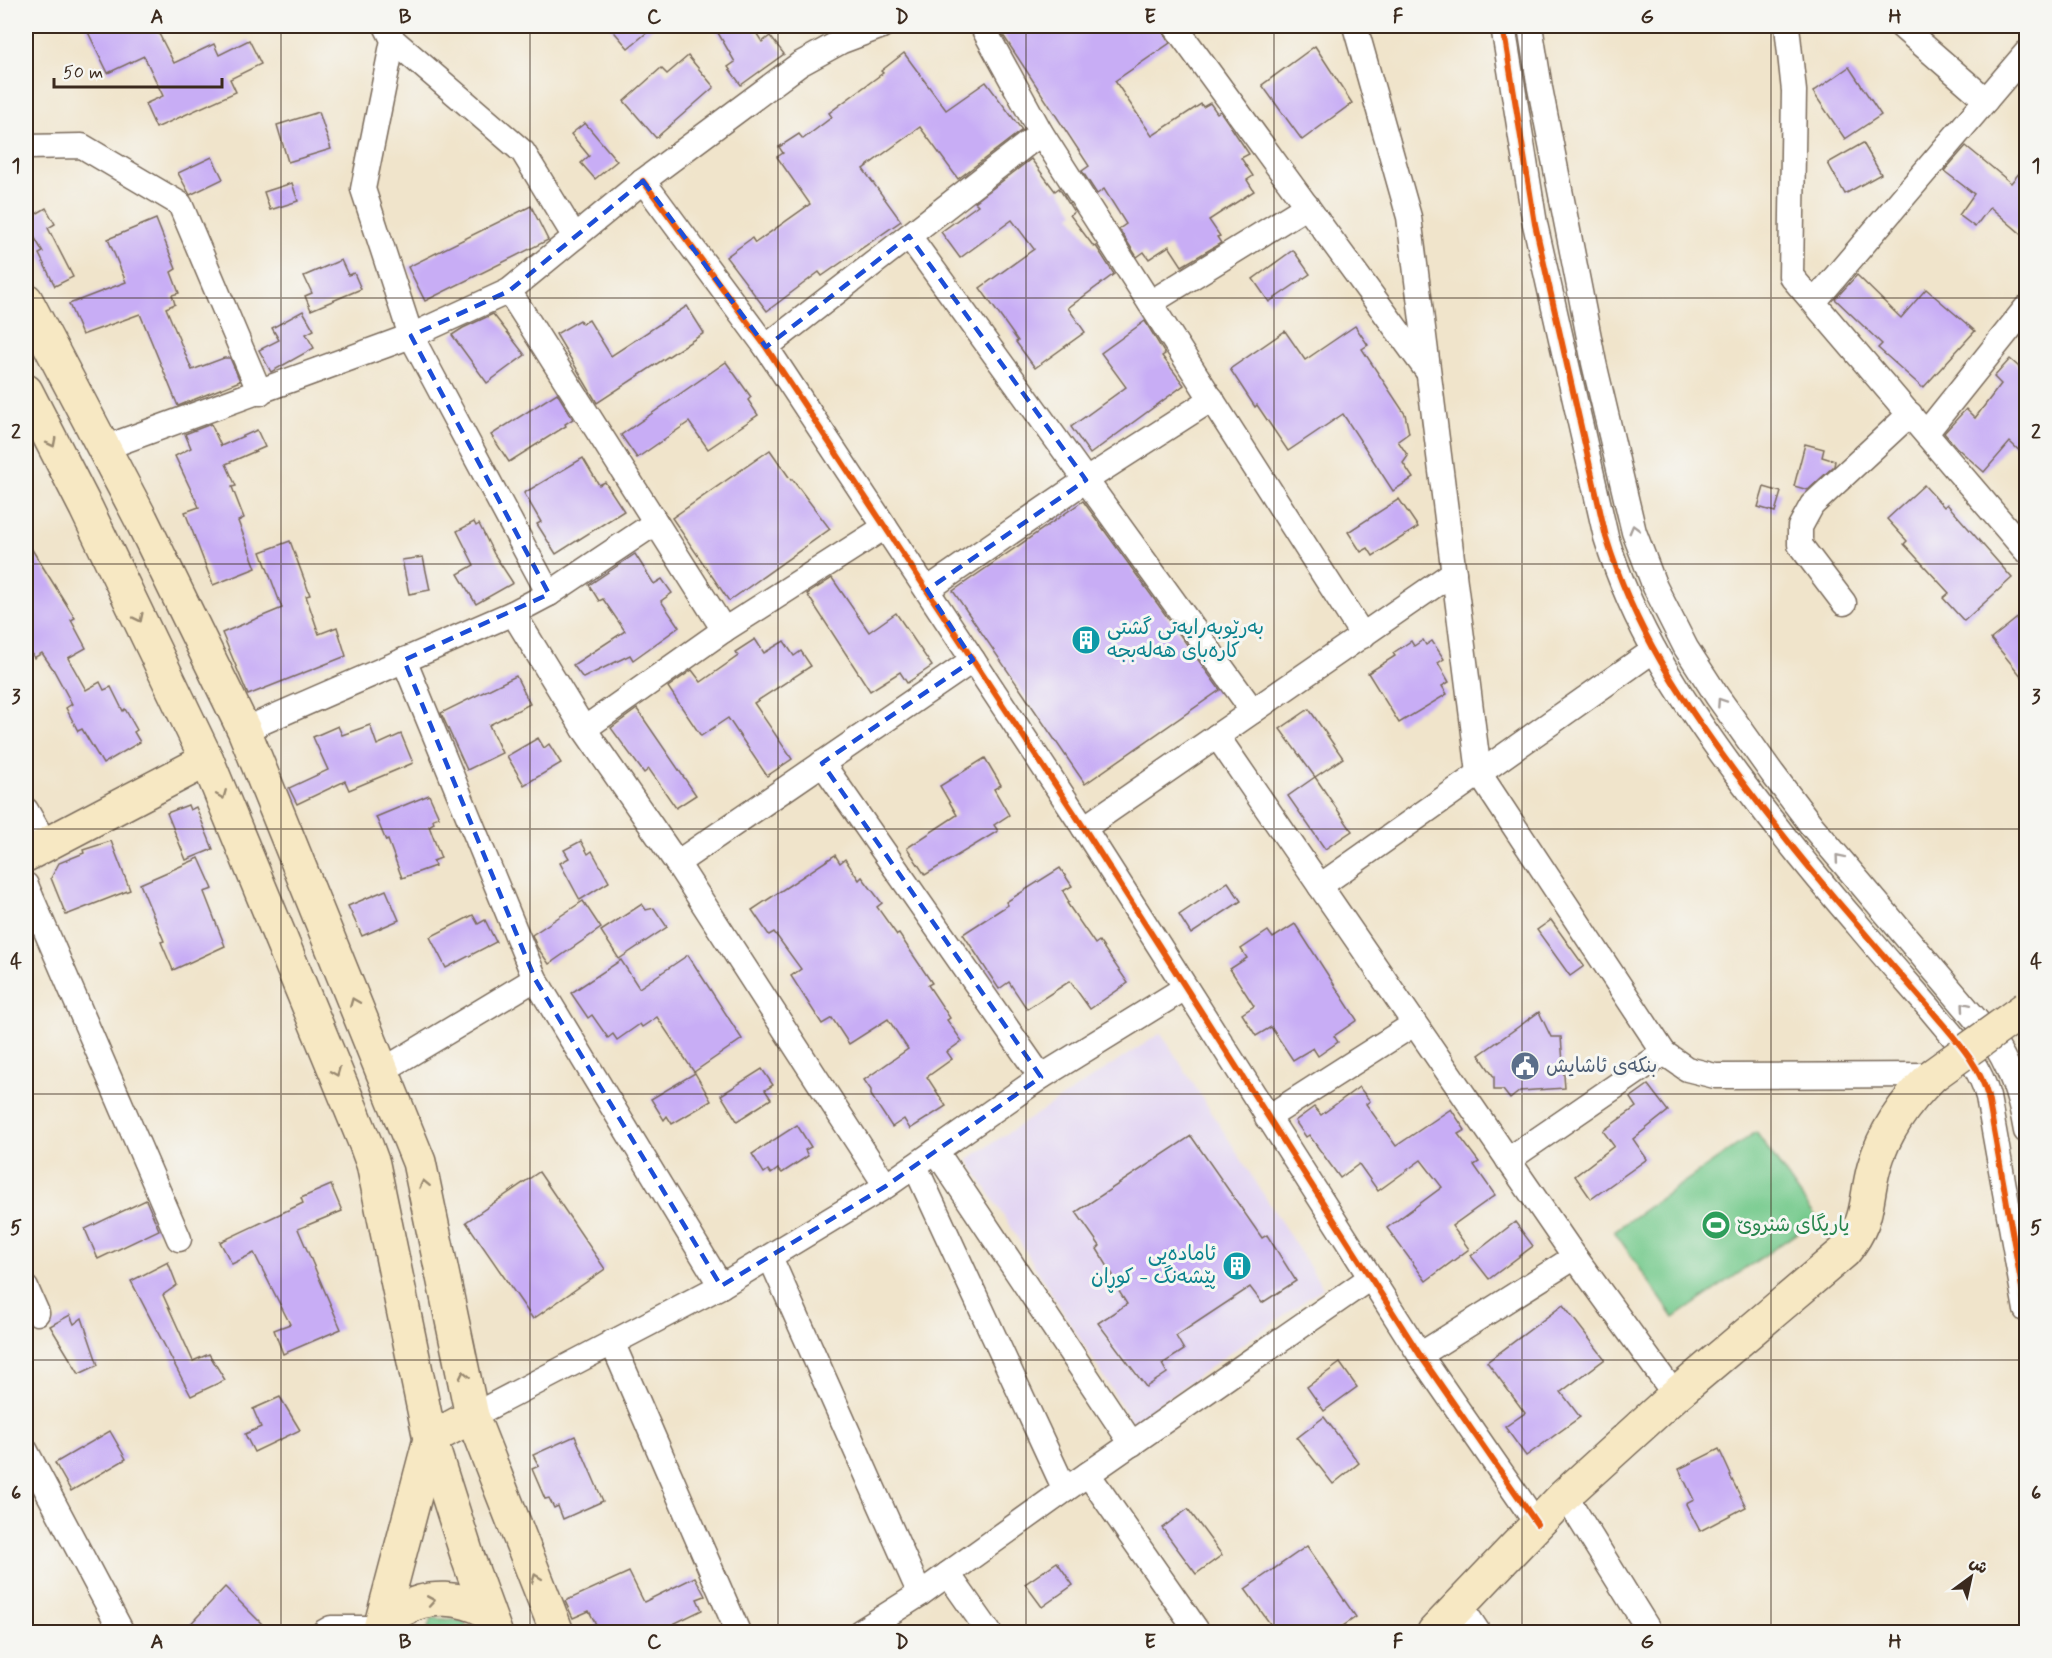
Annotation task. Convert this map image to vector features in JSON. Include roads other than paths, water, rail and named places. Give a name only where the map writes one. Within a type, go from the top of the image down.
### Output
[{"type":"main road","points":[[26,300],[125,487],[244,730],[419,1162],[472,1416],[557,1632]]},
{"type":"main road","points":[[26,394],[86,508],[207,760],[373,1164],[430,1439],[491,1622]]},
{"type":"main road","points":[[86,508],[125,487]]},
{"type":"main road","points":[[36,850],[207,760]]},
{"type":"main road","points":[[1434,1632],[1565,1495],[1675,1395],[1844,1252],[1856,1237],[1865,1218],[1875,1165],[1887,1135],[1916,1092],[1933,1075],[2026,1008]]},
{"type":"main road","points":[[380,1630],[430,1439],[472,1416]]},
{"type":"main road","points":[[380,1630],[402,1610],[417,1603],[441,1599],[461,1600],[491,1622]]},
{"type":"street","points":[[104,448],[411,336],[509,291],[643,181],[800,64],[842,41],[882,26]]},
{"type":"street","points":[[982,26],[1041,134],[1363,636]]},
{"type":"street","points":[[1175,26],[1431,376]]},
{"type":"street","points":[[1355,26],[1409,217],[1431,376],[1479,773],[1664,1053],[1687,1069],[1715,1076],[1933,1075]]},
{"type":"street","points":[[1503,26],[1535,224],[1606,537],[1619,580],[1654,650],[1678,690],[1738,776],[1802,858],[1977,1069],[1988,1097],[2026,1310]]},
{"type":"street","points":[[1530,26],[1592,351],[1634,532],[1655,587],[1686,648],[1762,759],[1812,826],[2003,1054],[2020,1097],[2026,1131]]},
{"type":"street","points":[[1787,26],[1794,91],[1791,276],[2026,551]]},
{"type":"street","points":[[1901,26],[1986,100]]},
{"type":"street","points":[[390,33],[523,152],[575,237]]},
{"type":"street","points":[[390,33],[363,189],[411,336],[549,594]]},
{"type":"street","points":[[1814,302],[2026,53]]},
{"type":"street","points":[[766,347],[1041,134]]},
{"type":"street","points":[[26,147],[82,146],[180,204],[260,393]]},
{"type":"street","points":[[643,181],[766,347],[1084,828],[1420,1355],[1537,1524]]},
{"type":"street","points":[[1150,303],[1307,206]]},
{"type":"street","points":[[909,236],[1253,711]]},
{"type":"street","points":[[509,291],[724,630]]},
{"type":"street","points":[[1926,433],[2026,308]]},
{"type":"street","points":[[927,590],[1086,480],[1212,399]]},
{"type":"street","points":[[1844,603],[1800,544],[1800,527],[1812,505],[1910,414]]},
{"type":"street","points":[[244,730],[513,613],[549,594],[655,523]]},
{"type":"street","points":[[584,729],[724,630],[885,527]]},
{"type":"street","points":[[1084,828],[1454,572]]},
{"type":"street","points":[[513,613],[584,729],[677,863],[886,1186]]},
{"type":"street","points":[[1320,886],[1654,650]]},
{"type":"street","points":[[404,660],[535,979],[721,1286]]},
{"type":"street","points":[[677,863],[973,660]]},
{"type":"street","points":[[1217,736],[1575,1257],[1675,1395]]},
{"type":"street","points":[[1738,776],[1762,759]]},
{"type":"street","points":[[822,763],[1041,1077]]},
{"type":"street","points":[[26,810],[36,850]]},
{"type":"street","points":[[26,885],[179,1239]]},
{"type":"street","points":[[382,1071],[535,979]]},
{"type":"street","points":[[472,1416],[721,1286],[770,1257],[886,1186],[1041,1077],[1185,988]]},
{"type":"street","points":[[1267,1118],[1414,1024]]},
{"type":"street","points":[[1508,1160],[1664,1053]]},
{"type":"street","points":[[936,1151],[1132,1444]]},
{"type":"street","points":[[915,1166],[1065,1490]]},
{"type":"street","points":[[770,1257],[920,1594]]},
{"type":"street","points":[[1420,1355],[1575,1257]]},
{"type":"street","points":[[861,1632],[920,1594],[1370,1278]]},
{"type":"street","points":[[26,1288],[37,1313]]},
{"type":"street","points":[[612,1342],[738,1632]]},
{"type":"street","points":[[26,1450],[122,1632]]},
{"type":"street","points":[[1088,1474],[1198,1632]]},
{"type":"street","points":[[1565,1495],[1650,1632]]},
{"type":"street","points":[[948,1574],[989,1632]]},
{"type":"street","points":[[1460,1605],[1478,1632]]},
{"type":"street","points":[[324,1632],[331,1628],[380,1630]]},
{"type":"place","name":"بەرێوبەرایەتی گشتی کارەبای هەلەبجە","points":[[1086,640]]},
{"type":"place","name":"بنکەی ئاشایش","points":[[1525,1066]]},
{"type":"place","name":"یاریگای شنروێ","points":[[1716,1225]]},
{"type":"place","name":"ئامادەیی پێشەنگ - کوڕان","points":[[1237,1266]]}]
